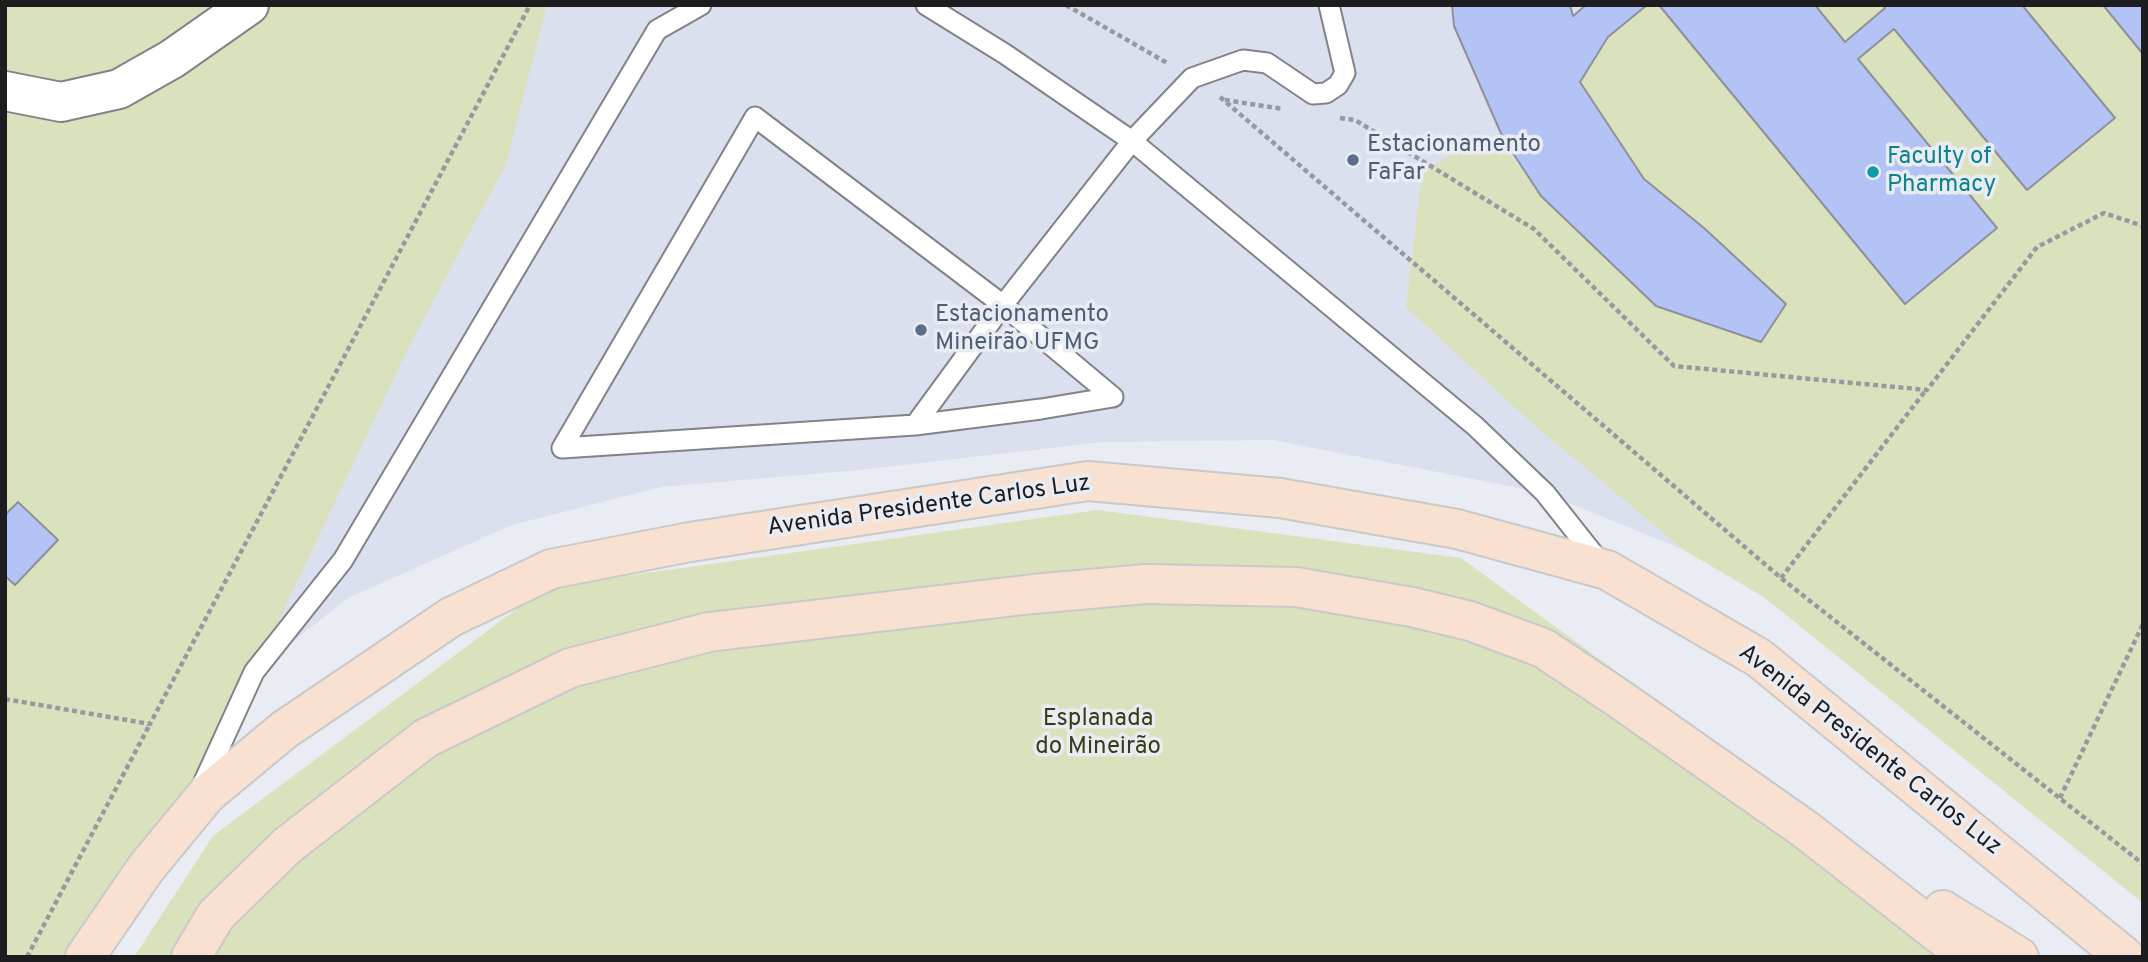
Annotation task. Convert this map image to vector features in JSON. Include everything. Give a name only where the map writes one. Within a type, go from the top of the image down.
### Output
[{"type":"main road","name":"Avenida Presidente Carlos Luz","points":[[85,957],[146,868],[207,794],[284,730],[451,617],[551,569],[690,542],[1088,481],[1280,498],[1457,529],[1607,570],[1759,658],[2125,957]]},
{"type":"main road","points":[[191,957],[216,915],[288,845],[426,738],[570,668],[709,632],[1033,594],[1146,584],[1296,587],[1412,607],[1458,618],[1542,648],[1806,830],[1969,957]]},
{"type":"main road","points":[[1806,830],[1871,862],[2019,957]]},
{"type":"street","points":[[5,91],[61,102],[119,89],[172,59],[249,5]]},
{"type":"lane","points":[[186,819],[254,671],[343,560],[657,30],[701,5]]},
{"type":"lane","points":[[926,5],[1005,54],[1132,141],[1475,426],[1545,493],[1607,570]]},
{"type":"lane","points":[[915,425],[1003,305],[1132,141],[1192,78],[1243,60],[1268,63],[1312,94],[1326,93],[1338,85],[1345,73],[1329,5]]},
{"type":"lane","points":[[755,117],[1003,305],[1112,397],[915,425],[562,448],[755,117]]},
{"type":"path","points":[[27,957],[530,5]]},
{"type":"path","points":[[1066,5],[1192,78],[1224,100],[1781,578],[2143,864]]},
{"type":"path","points":[[1224,100],[1290,110]]},
{"type":"path","points":[[1329,116],[1355,120],[1534,229],[1674,366],[1927,390]]},
{"type":"path","points":[[1781,578],[2037,247],[2104,213],[2143,226]]},
{"type":"path","points":[[2060,798],[2143,624]]},
{"type":"path","points":[[5,699],[150,724]]},
{"type":"shaded area","points":[[5,5],[2143,5],[2143,903],[1764,597],[1684,550],[1545,493],[1273,440],[1103,442],[860,470],[661,487],[512,525],[348,598],[254,672],[5,957]]},
{"type":"green space","points":[[5,5],[547,5],[506,164],[407,351],[254,672],[146,868],[85,957],[5,957]]},
{"type":"green space","points":[[1647,5],[1659,5],[1905,303],[1997,228],[1858,59],[1894,29],[2027,190],[2115,118],[2022,5],[2103,5],[2143,54],[2143,903],[1764,597],[1684,550],[1532,423],[1406,307],[1422,173],[1447,157],[1500,142],[1542,196],[1761,341],[1786,304],[1704,228],[1644,179],[1580,82],[1608,37]]},
{"type":"green space","points":[[1815,5],[1883,5],[1885,8],[1845,42]]},
{"type":"green space","name":"Esplanada do Mineirão","points":[[1098,510],[1461,558],[2008,957],[134,957],[213,836],[546,587]]},
{"type":"building","points":[[1452,5],[1570,5],[1573,16],[1586,5],[1647,5],[1608,37],[1580,82],[1644,179],[1704,228],[1786,304],[1761,342],[1656,306],[1541,196],[1503,138],[1454,26]]},
{"type":"building","name":"Faculty of Pharmacy","points":[[1659,5],[1815,5],[1845,42],[1885,8],[1883,5],[2022,5],[2115,118],[2027,190],[1894,29],[1858,59],[1997,228],[1905,304]]},
{"type":"building","points":[[2103,5],[2143,5],[2143,54]]},
{"type":"building","points":[[18,502],[58,540],[15,585],[5,576],[5,515]]},
{"type":"place","name":"Estacionamento FaFar","points":[[1353,160]]},
{"type":"place","name":"Faculty of Pharmacy","points":[[1873,172]]},
{"type":"place","name":"Estacionamento Mineirão UFMG","points":[[921,330]]}]
